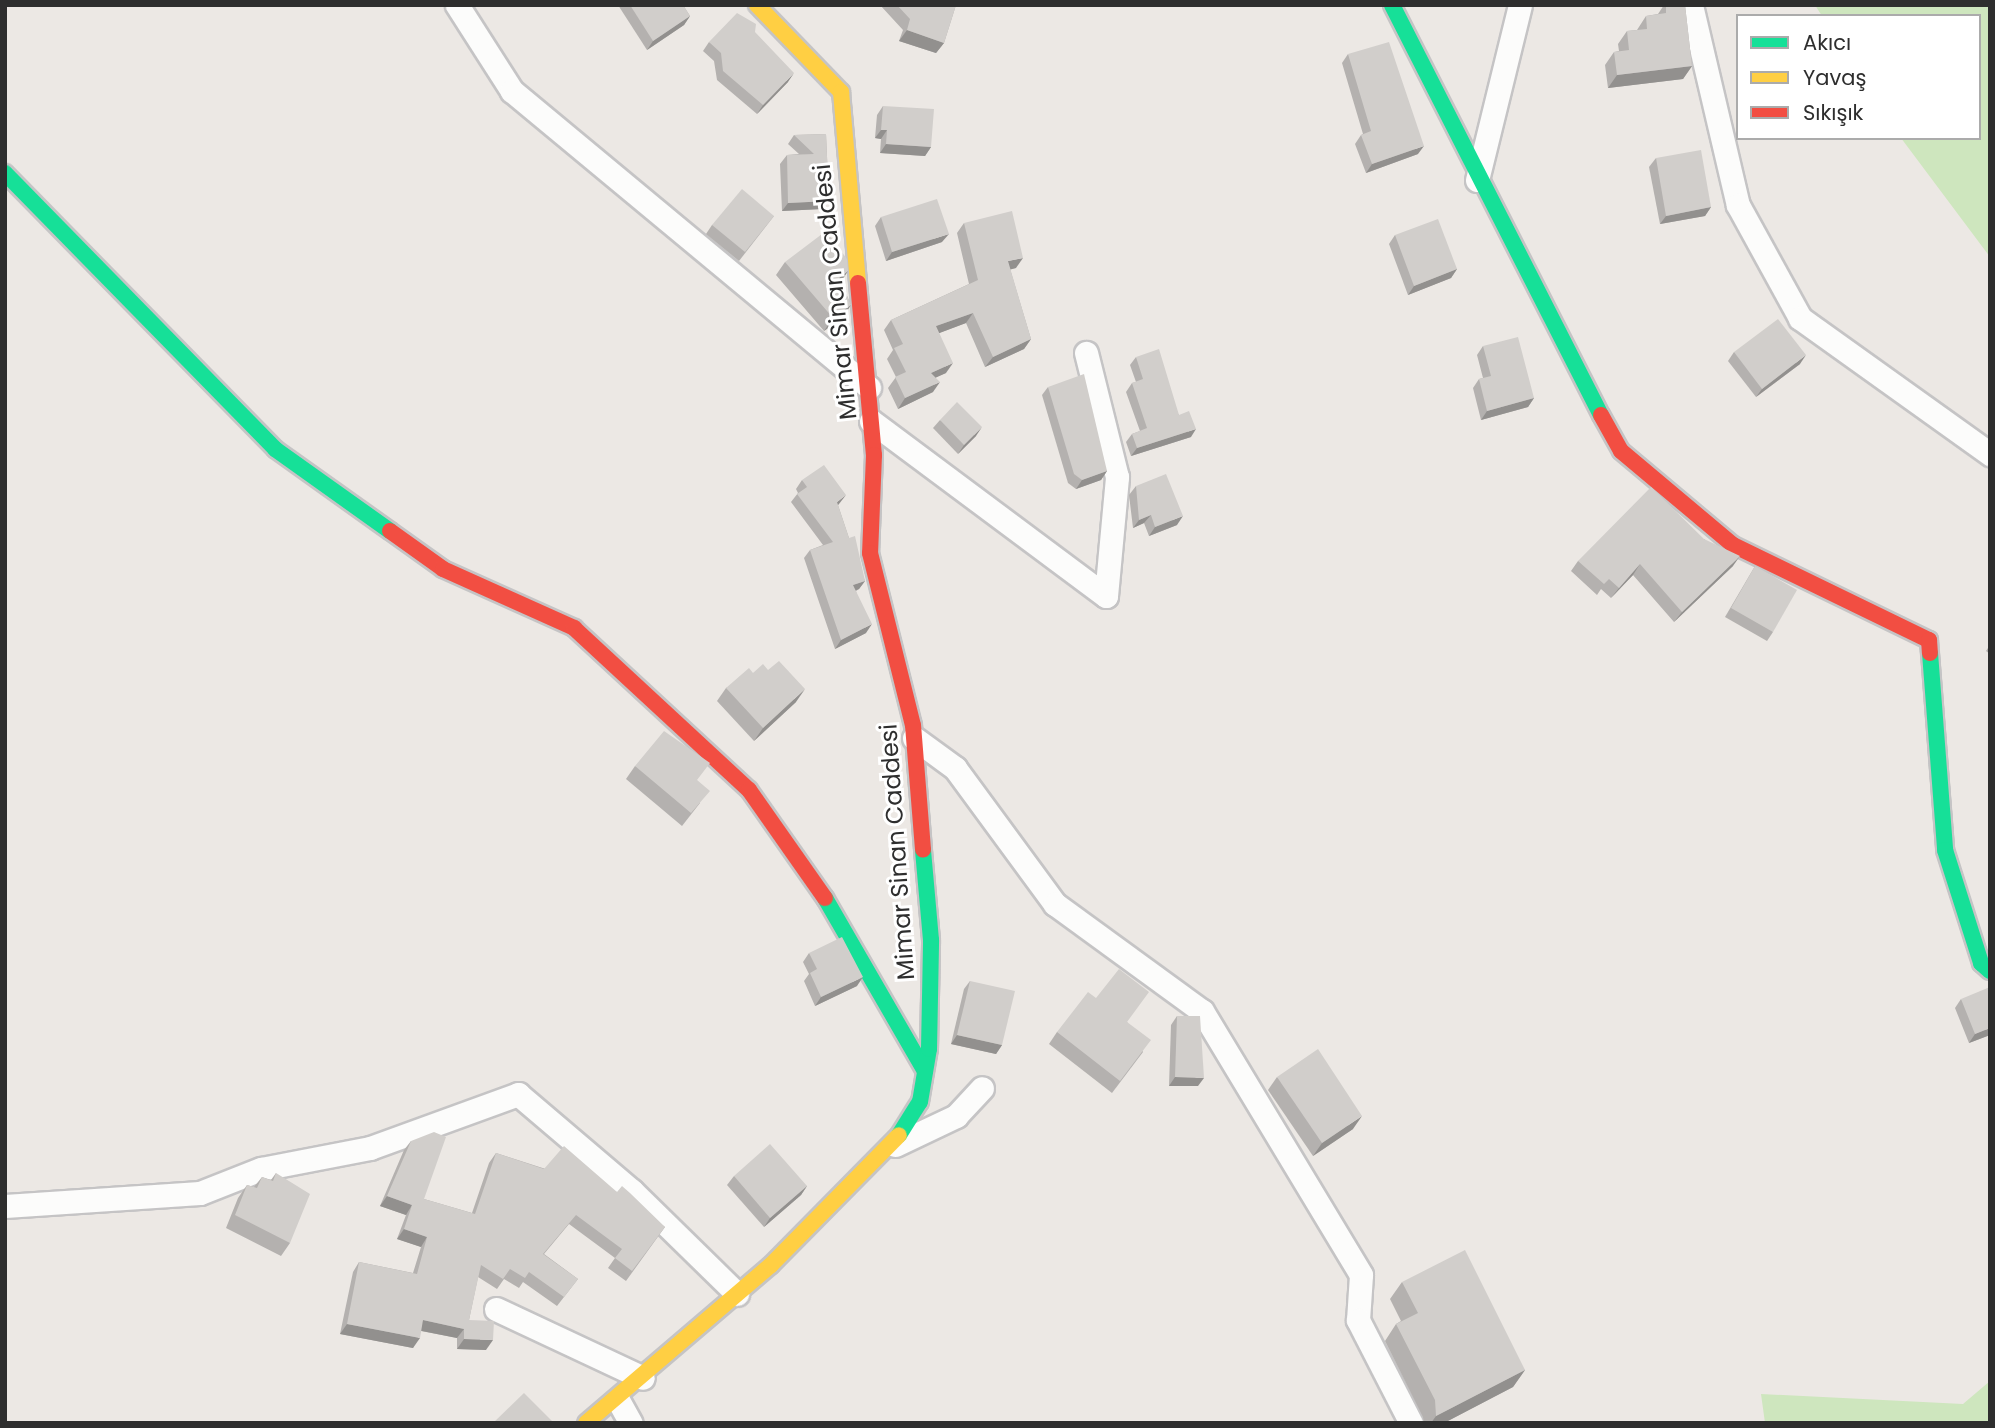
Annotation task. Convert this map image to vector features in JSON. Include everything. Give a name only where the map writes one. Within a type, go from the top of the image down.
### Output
[{"type":"street","points":[[457,5],[512,91],[869,387]]},
{"type":"street","name":"Mimar Sinan Caddesi","points":[[586,1423],[618,1400],[737,1294],[892,1146],[920,1102],[925,1071],[932,940],[914,738],[870,553],[869,387],[843,162],[841,92],[757,5]]},
{"type":"street","points":[[1392,5],[1477,180],[1621,451],[1733,545],[1929,640],[1945,850],[1981,963],[1990,971]]},
{"type":"street","points":[[1477,180],[1520,5]]},
{"type":"street","points":[[1691,5],[1738,205],[1800,318],[1990,454]]},
{"type":"street","points":[[5,173],[275,449],[443,569],[574,628],[749,790],[851,934],[925,1071]]},
{"type":"street","points":[[871,421],[1106,596],[1117,477],[1086,353]]},
{"type":"street","points":[[914,738],[955,768],[1055,904],[1202,1012],[1361,1275],[1358,1320],[1411,1423]]},
{"type":"street","points":[[892,1146],[956,1116],[982,1088]]},
{"type":"street","points":[[5,1206],[200,1194],[261,1169],[370,1148],[518,1094],[632,1191],[737,1294]]},
{"type":"street","points":[[496,1308],[643,1378]]},
{"type":"street","points":[[618,1400],[631,1423]]},
{"type":"green space","points":[[1815,5],[1990,5],[1990,257],[1902,140],[1981,140],[1981,14],[1821,14]]},
{"type":"green space","points":[[1990,1381],[1990,1423],[1765,1423],[1761,1394],[1963,1404]]},
{"type":"building","points":[[630,5],[683,5],[690,16],[653,41]]},
{"type":"building","points":[[897,5],[956,5],[944,43],[907,30],[910,19]]},
{"type":"building","points":[[1666,5],[1685,5],[1692,66],[1617,75],[1614,52],[1629,50],[1627,31],[1647,29],[1646,16],[1666,13]]},
{"type":"building","points":[[737,13],[756,24],[755,32],[794,73],[763,105],[723,71],[721,53],[709,42]]},
{"type":"building","points":[[1389,42],[1424,146],[1372,164],[1361,135],[1371,131],[1348,54]]},
{"type":"building","points":[[883,106],[934,109],[931,147],[886,144],[887,130],[881,130]]},
{"type":"building","points":[[826,134],[829,201],[788,203],[787,155],[814,154],[794,135]]},
{"type":"building","points":[[1701,150],[1711,207],[1666,216],[1656,158]]},
{"type":"building","points":[[742,189],[774,216],[745,252],[712,225]]},
{"type":"building","points":[[937,199],[949,234],[892,252],[881,217]]},
{"type":"building","points":[[1012,211],[1023,258],[1008,261],[1031,339],[993,357],[973,313],[936,326],[953,363],[931,373],[940,382],[905,398],[895,377],[906,372],[894,348],[903,344],[891,320],[978,280],[964,223]]},
{"type":"building","points":[[1438,219],[1457,269],[1414,286],[1395,235]]},
{"type":"building","points":[[826,231],[847,259],[848,271],[839,278],[851,305],[833,318],[785,262]]},
{"type":"building","points":[[1778,319],[1806,355],[1762,389],[1734,352]]},
{"type":"building","points":[[1518,337],[1534,398],[1487,411],[1479,379],[1491,376],[1483,346]]},
{"type":"building","points":[[1159,349],[1179,415],[1189,411],[1196,429],[1137,448],[1132,434],[1147,428],[1132,383],[1143,379],[1136,357]]},
{"type":"building","points":[[1084,374],[1107,471],[1082,480],[1074,474],[1048,387]]},
{"type":"building","points":[[957,402],[982,427],[964,445],[940,420]]},
{"type":"building","points":[[824,465],[846,495],[837,502],[849,538],[855,536],[865,581],[853,585],[872,624],[841,640],[810,550],[833,542],[797,494],[807,487],[802,480]]},
{"type":"building","points":[[1166,474],[1183,516],[1155,527],[1151,515],[1139,520],[1136,486]]},
{"type":"building","points":[[1651,487],[1704,539],[1740,556],[1682,612],[1640,564],[1619,588],[1609,579],[1604,584],[1578,561]]},
{"type":"building","points":[[1755,566],[1797,590],[1773,632],[1731,608]]},
{"type":"building","points":[[779,661],[805,689],[763,728],[726,688],[749,668],[753,673],[763,664],[768,670]]},
{"type":"building","points":[[664,731],[710,763],[697,780],[710,791],[691,813],[635,766]]},
{"type":"building","points":[[842,937],[863,977],[821,997],[810,973],[817,969],[809,953]]},
{"type":"building","points":[[1119,969],[1149,992],[1127,1022],[1151,1040],[1120,1081],[1057,1032],[1088,992],[1096,998]]},
{"type":"building","points":[[970,981],[1015,991],[1002,1045],[957,1035]]},
{"type":"building","points":[[1990,987],[1990,1028],[1975,1034],[1961,999]]},
{"type":"building","points":[[1177,1016],[1200,1016],[1204,1078],[1175,1077]]},
{"type":"building","points":[[1318,1049],[1362,1116],[1322,1143],[1277,1077]]},
{"type":"building","points":[[434,1132],[446,1137],[424,1199],[475,1214],[496,1153],[544,1169],[564,1146],[617,1192],[622,1186],[665,1227],[632,1271],[615,1258],[622,1249],[576,1215],[543,1254],[578,1279],[564,1297],[529,1272],[525,1278],[510,1269],[503,1279],[481,1265],[469,1320],[494,1321],[493,1340],[464,1339],[464,1329],[423,1320],[420,1338],[347,1324],[359,1262],[417,1274],[427,1237],[404,1229],[412,1205],[387,1196],[411,1141]]},
{"type":"building","points":[[770,1144],[807,1186],[770,1218],[734,1176]]},
{"type":"building","points":[[276,1173],[310,1194],[290,1243],[235,1215],[247,1185],[257,1188],[262,1177],[273,1181]]},
{"type":"building","points":[[1465,1250],[1525,1370],[1436,1416],[1435,1400],[1396,1324],[1418,1313],[1402,1282]]},
{"type":"building","points":[[524,1393],[554,1423],[493,1423]]},
{"type":"traffic: fast","points":[[1392,5],[1601,415]]},
{"type":"traffic: fast","points":[[5,173],[275,449],[390,531]]},
{"type":"traffic: fast","points":[[1930,653],[1945,850],[1981,963],[1990,971]]},
{"type":"traffic: fast","points":[[899,1135],[920,1102],[929,1049],[931,940],[923,850]]},
{"type":"traffic: fast","points":[[825,898],[925,1071]]},
{"type":"traffic: slow","points":[[757,5],[841,92],[858,283]]},
{"type":"traffic: slow","points":[[586,1423],[771,1265],[899,1135]]},
{"type":"traffic: jam","points":[[858,283],[874,455],[870,553],[913,725],[923,850]]},
{"type":"traffic: jam","points":[[1601,415],[1621,451],[1733,545],[1929,640],[1930,653]]},
{"type":"traffic: jam","points":[[390,531],[443,569],[574,628],[749,790],[825,898]]}]
